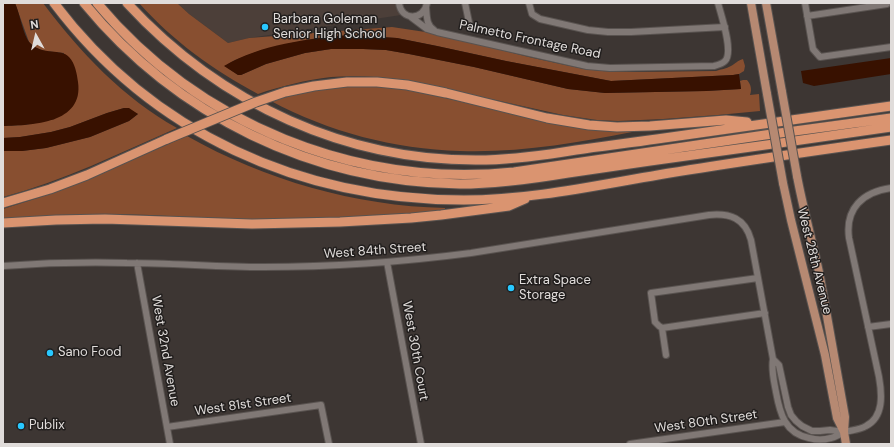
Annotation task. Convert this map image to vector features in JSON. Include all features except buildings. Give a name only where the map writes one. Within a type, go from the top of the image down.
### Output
[{"type":"highway","points":[[54,3],[81,36],[100,56],[127,81],[168,113],[228,148],[261,162],[291,173],[357,190],[401,196],[463,200],[504,198],[536,195],[695,169],[891,140]]},
{"type":"highway","points":[[84,3],[120,42],[159,77],[192,101],[228,124],[300,156],[355,172],[389,178],[461,184],[514,181],[891,127]]},
{"type":"highway","points":[[96,3],[127,36],[152,59],[184,84],[220,108],[275,136],[314,151],[350,161],[397,170],[462,175],[504,173],[891,118]]},
{"type":"highway","points":[[127,3],[146,23],[177,51],[205,73],[240,95],[282,118],[336,138],[380,150],[427,157],[459,160],[516,158],[891,106]]},
{"type":"highway","points":[[3,203],[50,189],[87,175],[167,139],[256,102],[285,92],[314,86],[340,83],[377,82],[407,85],[546,118],[589,125],[617,127],[650,126],[726,120],[762,123]]},
{"type":"highway","points":[[3,223],[85,219],[252,224],[340,222],[422,217],[502,207],[509,206],[536,195]]},
{"type":"main road","name":"West 28th Avenue","points":[[751,3],[791,220],[825,355],[837,418],[844,432]]},
{"type":"main road","name":"West 28th Avenue","points":[[766,3],[797,176],[818,270],[845,417],[844,432],[846,444]]},
{"type":"street","name":"Palmetto Frontage Road","points":[[399,3],[404,13],[427,29],[566,62],[610,68],[714,66],[721,64],[726,60],[729,54],[725,27],[718,3]]},
{"type":"street","points":[[465,3],[470,27]]},
{"type":"street","points":[[529,3],[532,14],[540,19],[588,30],[631,32],[725,27]]},
{"type":"street","points":[[805,3],[813,49],[820,57],[891,47]]},
{"type":"street","points":[[807,16],[887,4]]},
{"type":"street","points":[[411,17],[415,17],[422,13],[426,5]]},
{"type":"street","points":[[426,5],[427,23],[437,32]]},
{"type":"street","points":[[666,355],[662,328],[655,322],[650,293],[758,278],[773,359],[772,366],[778,403],[785,422],[797,434],[813,439],[830,438],[868,425],[876,415],[881,405],[880,382],[848,234],[848,226],[851,214],[860,201],[874,192],[891,188]]},
{"type":"street","name":"West 84th Street","points":[[3,266],[74,263],[138,263],[265,267],[327,266],[387,262],[481,252],[723,214],[738,220],[750,236],[758,278]]},
{"type":"street","name":"West 30th Court","points":[[387,262],[421,444]]},
{"type":"street","name":"West 32nd Avenue","points":[[138,263],[170,444]]},
{"type":"street","points":[[662,328],[765,313]]},
{"type":"street","points":[[868,327],[891,324]]},
{"type":"street","points":[[773,359],[779,365],[788,407],[791,415],[796,421],[802,426],[812,430],[844,432]]},
{"type":"street","name":"West 81st Street","points":[[167,426],[321,405],[329,444]]},
{"type":"street","name":"West 80th Street","points":[[630,444],[785,422]]},
{"type":"shaded area","points":[[3,3],[15,3],[25,35],[30,43],[35,47],[46,51],[66,54],[73,62],[78,79],[78,96],[73,106],[65,114],[41,123],[3,126]]},
{"type":"shaded area","points":[[15,3],[43,3],[72,39],[104,73],[138,103],[177,128],[69,175],[3,197],[3,151],[22,151],[46,148],[90,137],[129,121],[138,114],[124,108],[51,132],[3,138],[3,126],[25,125],[55,119],[64,53],[45,51],[36,48],[29,42]]},
{"type":"shaded area","points":[[139,3],[177,3],[189,14],[228,43],[249,38],[392,27],[432,33],[533,58],[584,69],[602,71],[716,71],[729,67],[743,59],[745,66],[744,71],[733,75],[611,81],[397,38],[349,35],[317,38],[259,51],[235,60],[225,66],[238,75],[266,64],[305,53],[331,49],[386,50],[474,67],[568,89],[605,93],[741,89],[740,81],[747,80],[751,87],[750,95],[759,94],[760,111],[663,119],[618,121],[597,120],[563,115],[405,80],[359,76],[340,76],[312,80],[258,94],[209,65],[194,54],[166,30]]},
{"type":"shaded area","name":"Barbara Goleman Senior High School","points":[[177,3],[397,3],[396,7],[401,15],[249,38],[228,43],[189,14]]},
{"type":"shaded area","points":[[349,35],[397,38],[611,81],[739,74],[741,89],[605,93],[568,89],[474,67],[386,50],[331,49],[305,53],[266,64],[241,75],[238,75],[224,66],[254,52],[285,44],[317,38]]},
{"type":"shaded area","points":[[891,58],[891,74],[814,86],[803,83],[801,71]]},
{"type":"shaded area","points":[[355,86],[374,86],[415,91],[480,106],[632,130],[632,132],[590,140],[525,149],[482,151],[435,150],[411,147],[362,137],[316,122],[271,101],[302,92]]},
{"type":"shaded area","points":[[124,108],[129,108],[138,114],[129,121],[90,137],[46,148],[22,151],[3,151],[3,138],[51,132]]},
{"type":"shaded area","points":[[187,136],[248,166],[279,178],[312,188],[378,202],[445,208],[445,211],[339,218],[244,220],[112,214],[3,219],[3,209],[53,193]]},
{"type":"place","name":"Barbara Goleman Senior High School","points":[[265,27]]},
{"type":"place","name":"Extra Space Storage","points":[[511,288]]},
{"type":"place","name":"Sano Food","points":[[50,353]]},
{"type":"place","name":"Publix","points":[[21,426]]}]
